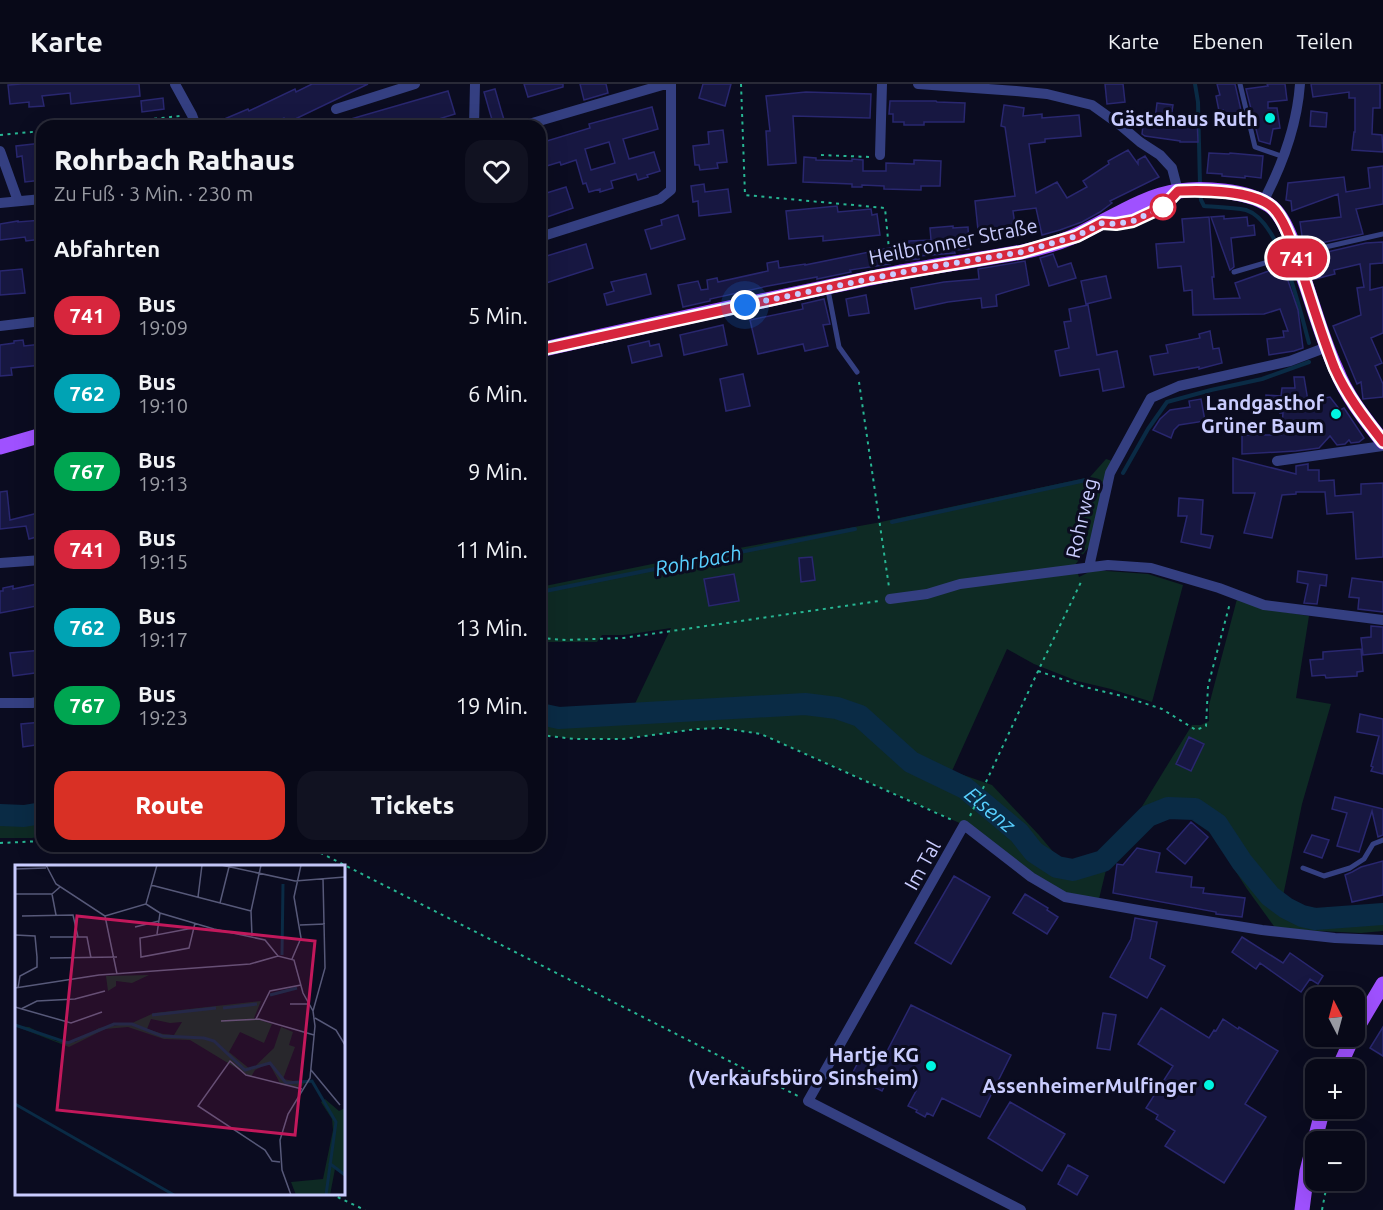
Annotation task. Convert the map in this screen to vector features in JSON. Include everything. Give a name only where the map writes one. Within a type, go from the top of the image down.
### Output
[{"type":"main road","name":"Heilbronner Straße","points":[[546,349],[827,287],[1022,252],[1077,236],[1149,198],[1178,191],[1210,191],[1248,196],[1263,202]]},
{"type":"main road","points":[[1263,202],[1271,206],[1278,214],[1286,229],[1291,256],[1345,390],[1383,444]]},
{"type":"main road","points":[[0,447],[36,437]]},
{"type":"main road","points":[[1365,1016],[1380,990]]},
{"type":"main road","points":[[1303,1205],[1307,1171],[1320,1119]]},
{"type":"street","points":[[175,84],[193,120]]},
{"type":"street","points":[[336,110],[415,84]]},
{"type":"street","points":[[474,120],[475,84]]},
{"type":"street","points":[[543,120],[666,84]]},
{"type":"street","points":[[546,235],[660,199],[671,190],[671,84]]},
{"type":"street","points":[[876,156],[882,84]]},
{"type":"street","points":[[918,84],[1015,87],[1092,105],[1161,155],[1172,168],[1178,191]]},
{"type":"street","points":[[1263,202],[1284,157],[1294,128],[1300,84]]},
{"type":"street","points":[[0,151],[18,201]]},
{"type":"street","points":[[0,203],[36,200]]},
{"type":"street","points":[[0,326],[36,322]]},
{"type":"street","name":"Rohrweg","points":[[1089,567],[1110,473],[1151,398],[1179,386],[1290,361],[1327,347]]},
{"type":"street","points":[[1277,461],[1383,444]]},
{"type":"street","points":[[0,563],[36,560]]},
{"type":"street","points":[[890,599],[927,594],[960,584],[1108,565],[1151,568],[1264,605],[1383,620]]},
{"type":"street","points":[[0,704],[36,702]]},
{"type":"street","points":[[964,825],[1031,877],[1065,897],[1262,930],[1335,938],[1383,940]]},
{"type":"street","name":"Im Tal","points":[[808,1101],[964,825]]},
{"type":"street","points":[[808,1101],[1021,1210]]},
{"type":"lane","points":[[1240,84],[1255,147],[1284,157]]},
{"type":"lane","points":[[1234,272],[1383,234]]},
{"type":"lane","points":[[827,287],[839,347],[857,372]]},
{"type":"lane","points":[[1302,868],[1324,876],[1350,868],[1364,859],[1373,844],[1383,840]]},
{"type":"path","points":[[741,84],[745,195],[885,208],[889,249]]},
{"type":"path","points":[[142,120],[179,116]]},
{"type":"path","points":[[0,135],[36,132]]},
{"type":"path","points":[[822,155],[876,156]]},
{"type":"path","points":[[546,638],[623,638],[890,599],[857,372]]},
{"type":"path","name":"Rohrweg","points":[[971,814],[1089,567]]},
{"type":"path","points":[[1038,671],[1162,709],[1196,730],[1206,726],[1208,686],[1233,593]]},
{"type":"path","points":[[546,736],[575,739],[624,739],[722,728],[761,734],[964,825]]},
{"type":"path","points":[[0,843],[36,841]]},
{"type":"path","points":[[319,852],[344,865]]},
{"type":"path","points":[[345,865],[808,1101]]},
{"type":"path","points":[[1322,1210],[1326,1191]]},
{"type":"path","points":[[333,1195],[365,1210]]},
{"type":"green space","points":[[1106,459],[1112,461],[1091,544],[1075,565],[1079,577],[1093,570],[1148,574],[1183,585],[1152,702],[1077,681],[1034,664],[1007,649],[952,771],[992,785],[1066,867],[1090,863],[1138,813],[1192,725],[1201,725],[1209,721],[1209,705],[1237,599],[1260,608],[1309,616],[1296,698],[1331,704],[1302,804],[1283,896],[1310,911],[1341,914],[1383,911],[1383,931],[1361,933],[1276,929],[1208,828],[1193,813],[1163,815],[1114,858],[1106,870],[1098,903],[1065,897],[964,825],[761,734],[722,728],[623,739],[575,739],[546,736],[546,706],[567,711],[632,710],[671,628],[624,635],[602,635],[597,642],[546,642],[546,586],[876,523],[1090,477]]},
{"type":"green space","points":[[0,812],[36,812],[36,837],[0,838]]},
{"type":"building","points":[[139,84],[140,96],[71,104],[70,93],[42,96],[44,106],[29,107],[29,102],[10,104],[8,85]]},
{"type":"building","points":[[312,84],[368,84],[293,120],[284,118],[280,120],[222,120],[248,109],[249,111],[295,89],[296,92]]},
{"type":"building","points":[[524,84],[563,84],[563,87],[528,97]]},
{"type":"building","points":[[580,84],[606,84],[608,93],[584,100]]},
{"type":"building","points":[[703,84],[731,84],[725,106],[699,98]]},
{"type":"building","points":[[1105,84],[1123,84],[1125,102],[1107,104]]},
{"type":"building","points":[[1217,84],[1235,84],[1243,119],[1227,122],[1223,110],[1219,111],[1216,96],[1220,95]]},
{"type":"building","points":[[1267,84],[1285,84],[1287,100],[1268,102],[1268,108],[1277,108],[1280,128],[1273,129],[1270,144],[1259,141],[1246,89],[1268,86]]},
{"type":"building","points":[[1311,84],[1380,84],[1380,108],[1373,108],[1372,134],[1382,135],[1383,152],[1352,150],[1355,132],[1355,98],[1349,98],[1349,92],[1313,97]]},
{"type":"building","points":[[495,89],[504,120],[492,120],[484,92]]},
{"type":"building","points":[[448,91],[455,114],[436,120],[347,120]]},
{"type":"building","points":[[806,92],[871,94],[870,118],[793,116],[796,163],[768,165],[766,131],[770,131],[766,96]]},
{"type":"building","points":[[163,98],[164,109],[142,112],[141,101]]},
{"type":"building","points":[[890,101],[965,103],[964,122],[924,122],[924,125],[904,125],[904,122],[893,122],[893,114],[889,114]]},
{"type":"building","points":[[1157,103],[1173,105],[1171,118],[1197,116],[1198,142],[1180,142],[1142,134],[1144,118],[1155,119]]},
{"type":"building","points":[[1004,105],[1024,108],[1023,116],[1042,114],[1042,118],[1079,115],[1081,136],[1045,139],[1045,142],[1029,144],[1036,193],[1057,182],[1067,198],[1087,187],[1083,181],[1109,164],[1108,161],[1128,150],[1138,164],[1138,160],[1145,156],[1159,177],[1110,201],[1112,203],[1082,222],[1060,230],[1042,235],[1036,208],[1013,211],[1015,225],[978,230],[975,201],[1015,196],[1005,127],[1001,126]]},
{"type":"building","points":[[652,107],[658,129],[623,139],[629,159],[654,152],[660,171],[638,180],[636,174],[611,181],[613,188],[600,192],[600,189],[589,192],[586,183],[583,184],[576,160],[561,165],[560,162],[546,166],[546,141],[590,128],[589,124]],"holes":[[[609,142],[615,163],[591,170],[585,149]]]},
{"type":"building","points":[[1311,111],[1327,113],[1326,127],[1310,126]]},
{"type":"building","points":[[723,130],[727,162],[717,163],[718,168],[700,170],[699,165],[695,165],[693,146],[709,144],[708,132]]},
{"type":"building","points":[[36,144],[36,181],[25,182],[22,156],[17,157],[16,146]]},
{"type":"building","points":[[1209,153],[1263,156],[1261,178],[1207,173]]},
{"type":"building","points":[[804,157],[816,158],[816,160],[863,160],[863,171],[886,171],[886,163],[914,164],[914,160],[941,161],[940,186],[921,186],[921,190],[884,189],[884,186],[852,187],[852,184],[803,182]]},
{"type":"building","points":[[1383,166],[1383,204],[1356,209],[1363,234],[1307,246],[1306,242],[1303,243],[1300,222],[1341,217],[1338,194],[1292,211],[1291,201],[1286,200],[1288,183],[1344,177],[1346,192],[1370,188],[1368,168]]},
{"type":"building","points":[[704,184],[705,192],[728,189],[731,212],[699,216],[698,201],[693,202],[691,186]]},
{"type":"building","points":[[566,187],[573,208],[547,217],[546,193]]},
{"type":"building","points":[[837,206],[838,212],[871,209],[872,215],[877,214],[880,235],[823,241],[823,236],[789,239],[786,211]]},
{"type":"building","points":[[678,215],[685,239],[651,249],[645,230],[662,225],[661,220]]},
{"type":"building","points":[[1224,216],[1224,219],[1247,217],[1248,226],[1254,225],[1255,235],[1231,238],[1234,267],[1230,270],[1211,217]]},
{"type":"building","points":[[1209,217],[1214,299],[1240,298],[1235,283],[1283,266],[1298,310],[1303,348],[1269,355],[1267,339],[1284,337],[1283,331],[1288,331],[1280,309],[1264,314],[1193,315],[1192,290],[1184,291],[1181,266],[1158,268],[1156,244],[1184,242],[1182,219]]},
{"type":"building","points":[[36,220],[36,240],[26,241],[25,237],[0,240],[0,224]]},
{"type":"building","points":[[953,226],[953,228],[968,227],[969,249],[954,250],[955,253],[919,256],[919,259],[889,261],[890,264],[850,270],[851,272],[817,279],[817,277],[768,286],[683,307],[678,285],[698,281],[701,290],[708,289],[707,280],[717,278],[718,282],[768,271],[767,263],[778,261],[779,268],[805,265],[909,244],[909,241],[931,240],[930,228]]},
{"type":"building","points":[[1383,242],[1383,263],[1370,264],[1370,290],[1383,287],[1383,333],[1371,338],[1382,363],[1375,366],[1383,384],[1383,397],[1363,399],[1361,382],[1357,384],[1333,326],[1361,315],[1357,288],[1364,287],[1360,264],[1334,270],[1335,274],[1315,279],[1310,256],[1366,243]]},
{"type":"building","points":[[586,244],[593,268],[546,283],[546,256]]},
{"type":"building","points":[[1053,254],[1058,267],[1071,263],[1076,278],[1049,286],[1040,258]]},
{"type":"building","points":[[1025,261],[1029,285],[996,295],[997,306],[982,308],[981,298],[915,309],[911,288],[979,279],[978,269]]},
{"type":"building","points":[[22,269],[25,293],[0,295],[0,271]]},
{"type":"building","points":[[646,274],[651,294],[607,305],[604,294],[614,291],[611,282]]},
{"type":"building","points":[[1106,276],[1111,298],[1086,304],[1081,281]]},
{"type":"building","points":[[866,295],[869,313],[849,316],[846,299]]},
{"type":"building","points":[[824,299],[830,324],[823,325],[828,346],[805,351],[803,344],[758,354],[750,320],[803,309],[802,304]]},
{"type":"building","points":[[1088,305],[1097,355],[1117,351],[1124,387],[1103,391],[1099,369],[1060,376],[1055,351],[1069,348],[1064,322],[1071,321],[1069,309]]},
{"type":"building","points":[[723,325],[727,345],[684,355],[680,335]]},
{"type":"building","points":[[1210,331],[1213,349],[1219,348],[1222,363],[1199,369],[1199,367],[1154,375],[1150,356],[1168,353],[1166,345],[1200,338],[1199,334]]},
{"type":"building","points":[[23,340],[24,346],[36,345],[36,366],[11,368],[12,375],[0,376],[0,345],[14,343],[14,341]]},
{"type":"building","points":[[649,341],[650,346],[659,344],[662,356],[632,363],[628,346]]},
{"type":"building","points":[[743,374],[750,406],[726,411],[720,379]]},
{"type":"building","points":[[1294,377],[1304,377],[1308,401],[1330,397],[1340,410],[1344,408],[1364,438],[1359,442],[1351,443],[1349,440],[1345,444],[1337,445],[1330,436],[1319,448],[1242,454],[1242,435],[1281,435],[1283,413],[1280,413],[1281,407],[1266,406],[1266,395],[1281,396],[1282,388],[1295,388]]},
{"type":"building","points":[[1201,399],[1205,421],[1179,425],[1171,438],[1153,430],[1170,410],[1190,407],[1189,401]]},
{"type":"building","points":[[1233,458],[1296,474],[1296,466],[1308,464],[1308,470],[1319,470],[1319,481],[1334,480],[1335,496],[1361,494],[1361,484],[1383,483],[1383,557],[1356,559],[1353,512],[1327,514],[1325,492],[1296,492],[1296,494],[1282,495],[1272,538],[1244,533],[1255,493],[1233,493]]},
{"type":"building","points":[[7,491],[10,520],[36,514],[36,537],[29,539],[26,526],[0,529],[0,492]]},
{"type":"building","points":[[1179,498],[1203,500],[1201,534],[1213,536],[1210,548],[1181,542],[1187,516],[1178,516]]},
{"type":"building","points":[[812,557],[815,580],[801,582],[799,558]]},
{"type":"building","points":[[1298,571],[1327,575],[1326,586],[1320,585],[1317,604],[1304,603],[1308,584],[1297,582]]},
{"type":"building","points":[[734,574],[739,601],[709,606],[704,579]]},
{"type":"building","points":[[1352,578],[1383,582],[1383,612],[1358,609],[1359,598],[1349,597]]},
{"type":"building","points":[[36,584],[36,606],[0,613],[0,591],[13,586],[13,589]]},
{"type":"building","points":[[1371,626],[1383,627],[1383,653],[1363,655],[1361,638],[1371,637]]},
{"type":"building","points":[[1361,649],[1363,671],[1357,672],[1357,676],[1326,678],[1325,675],[1312,676],[1310,660],[1323,659],[1323,652]]},
{"type":"building","points":[[36,651],[36,673],[13,676],[10,653]]},
{"type":"building","points":[[1360,714],[1383,719],[1383,774],[1371,771],[1379,736],[1357,732]]},
{"type":"building","points":[[36,723],[36,745],[23,747],[21,724]]},
{"type":"building","points":[[1189,737],[1204,744],[1191,771],[1176,764]]},
{"type":"building","points":[[1335,797],[1383,809],[1383,835],[1378,837],[1372,811],[1359,852],[1337,846],[1347,813],[1332,809]]},
{"type":"building","points":[[1191,822],[1208,837],[1185,864],[1167,849]]},
{"type":"building","points":[[1312,835],[1329,840],[1322,858],[1304,852]]},
{"type":"building","points":[[1137,848],[1160,853],[1156,872],[1192,877],[1191,887],[1204,888],[1203,893],[1245,898],[1242,917],[1216,914],[1216,912],[1113,893],[1117,864],[1123,865]]},
{"type":"building","points":[[1383,861],[1383,895],[1352,902],[1345,875],[1361,867]]},
{"type":"building","points":[[954,876],[990,897],[951,964],[915,943]]},
{"type":"building","points":[[1025,894],[1058,917],[1047,934],[1013,913]]},
{"type":"building","points":[[1135,918],[1157,922],[1150,958],[1165,966],[1147,998],[1110,977],[1131,939]]},
{"type":"building","points":[[1242,937],[1283,963],[1290,953],[1323,976],[1318,984],[1310,979],[1301,992],[1260,963],[1256,969],[1232,952]]},
{"type":"building","name":"Hartje KG (Verkaufsbüro Sinsheim)","points":[[911,1005],[1011,1055],[980,1117],[942,1098],[933,1116],[927,1113],[925,1117],[908,1106],[916,1091],[889,1077],[882,1091],[851,1076],[866,1047],[884,1057]]},
{"type":"building","name":"AssenheimerMulfinger","points":[[1161,1008],[1209,1038],[1223,1019],[1278,1051],[1245,1104],[1266,1117],[1224,1183],[1165,1146],[1175,1131],[1156,1119],[1158,1115],[1146,1108],[1173,1066],[1138,1044]]},
{"type":"building","points":[[1103,1013],[1116,1015],[1110,1050],[1097,1048]]},
{"type":"building","points":[[1383,1027],[1383,1056],[1370,1048]]},
{"type":"building","points":[[1010,1102],[1065,1134],[1042,1171],[988,1138]]},
{"type":"building","points":[[1068,1165],[1088,1176],[1077,1195],[1058,1184]]},
{"type":"waterway","name":"Rohrbach","points":[[1195,84],[1198,102],[1200,185]]},
{"type":"waterway","name":"Rohrbach","points":[[1200,192],[1204,206],[1246,210],[1258,218],[1269,231],[1287,269],[1309,343]]},
{"type":"waterway","name":"Rohrbach","points":[[1123,473],[1148,429],[1167,402],[1262,379],[1309,362]]},
{"type":"waterway","name":"Rohrbach","points":[[892,522],[1086,480]]},
{"type":"waterway","name":"Rohrbach","points":[[546,591],[855,529]]},
{"type":"waterway","name":"Elsenz","points":[[546,715],[559,718],[805,704],[837,708],[860,716],[911,762],[965,788],[1019,833],[1034,852],[1057,867],[1073,870],[1103,861],[1148,816],[1168,808],[1195,809],[1217,824],[1242,862],[1270,896],[1286,908],[1302,916],[1315,919],[1383,914]]},
{"type":"waterway","name":"Elsenz","points":[[0,815],[36,814]]},
{"type":"bus line","name":"741","points":[[546,349],[870,278],[1022,252],[1077,236],[1102,223],[1116,224],[1133,221],[1163,207],[1178,191],[1231,193],[1263,202],[1271,206],[1278,214],[1296,254],[1330,357],[1345,390],[1383,442]]},
{"type":"place","name":"Gästehaus Ruth","points":[[1270,118]]},
{"type":"place","name":"Landgasthof Grüner Baum","points":[[1336,414]]},
{"type":"place","name":"Hartje KG (Verkaufsbüro Sinsheim)","points":[[931,1066]]},
{"type":"place","name":"AssenheimerMulfinger","points":[[1209,1085]]},
{"type":"route","points":[[745,305],[913,270],[1022,252],[1077,236],[1102,223],[1116,224],[1133,221],[1163,207]]}]
